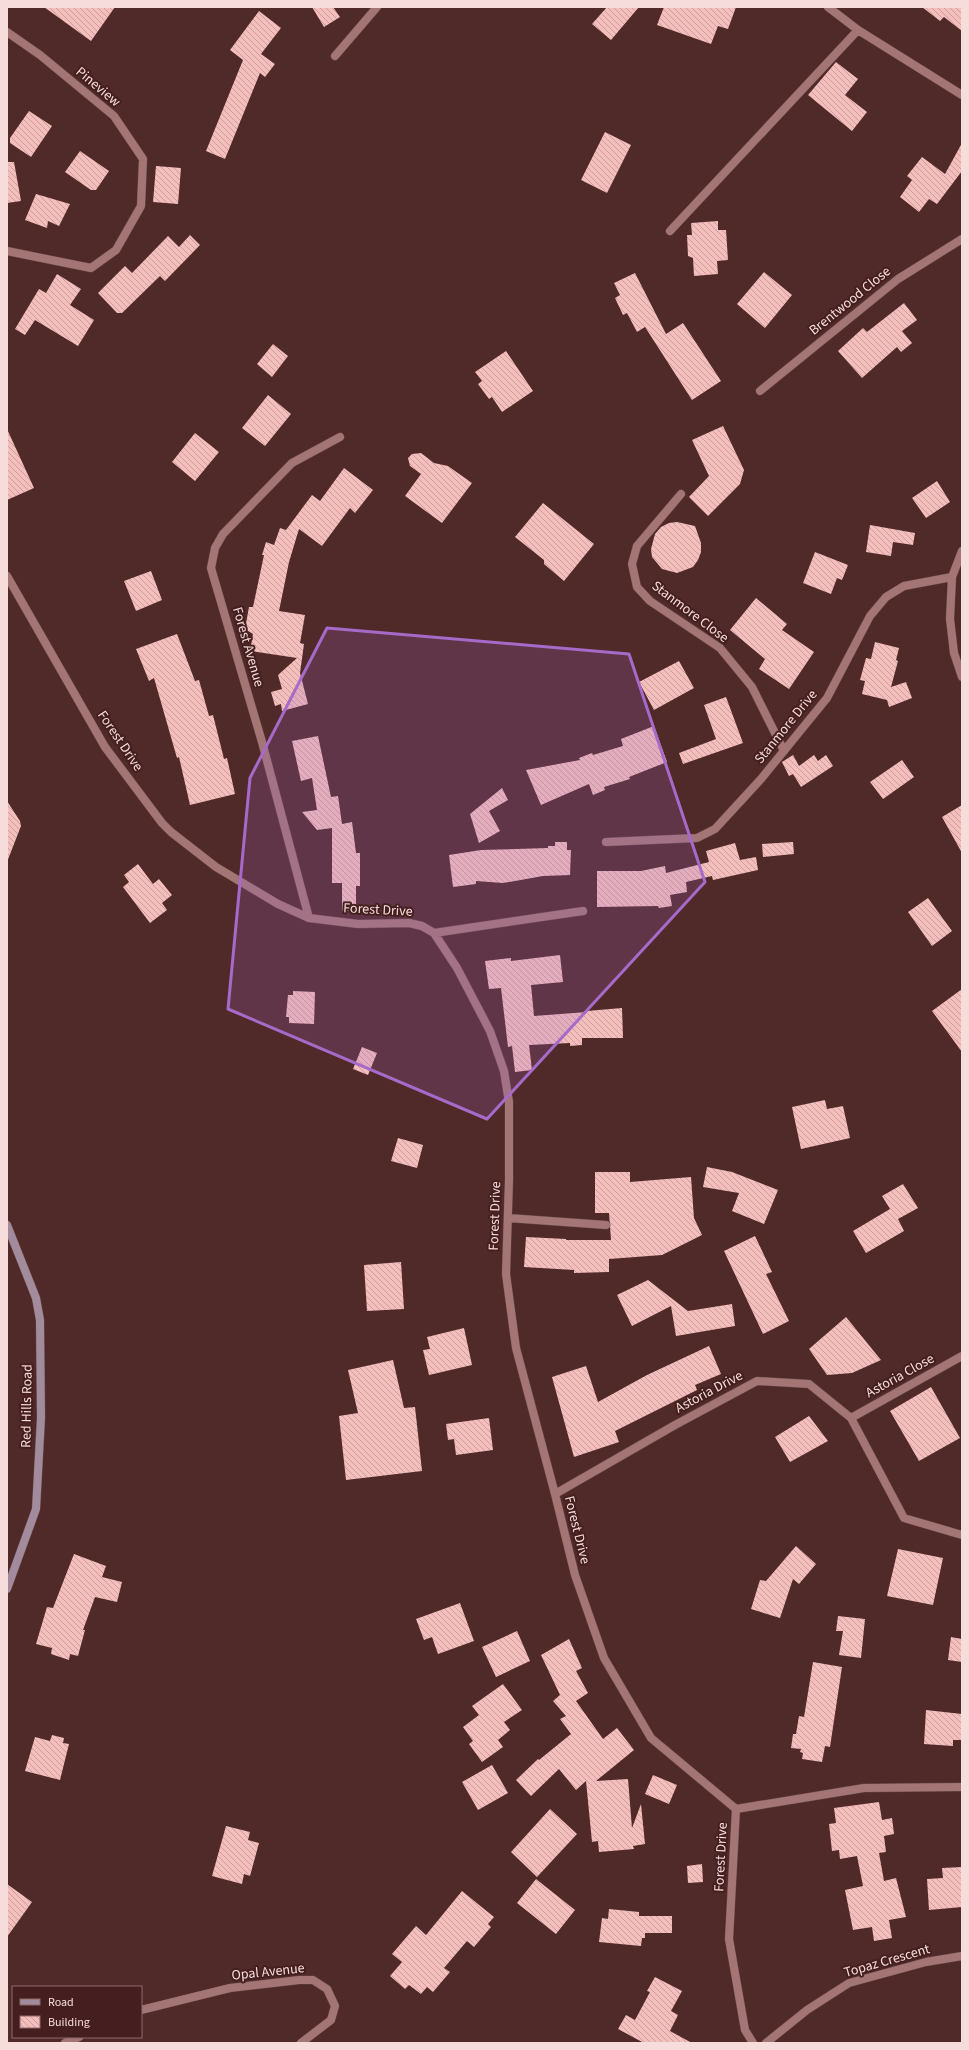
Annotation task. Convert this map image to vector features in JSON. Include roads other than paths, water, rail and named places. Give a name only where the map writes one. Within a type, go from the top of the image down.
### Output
[{"type":"main road","name":"Red Hills Road","points":[[7,1225],[36,1298],[40,1320],[42,1418],[36,1509],[7,1589]]},
{"type":"street","points":[[335,56],[377,7]]},
{"type":"street","points":[[828,7],[858,30],[962,95]]},
{"type":"street","points":[[670,231],[858,30]]},
{"type":"street","name":"Pineview","points":[[7,32],[40,55],[114,116],[143,159],[141,206],[116,250],[90,268],[7,251]]},
{"type":"street","name":"Brentwood Close","points":[[760,391],[898,279],[962,239]]},
{"type":"street","name":"Forest Avenue","points":[[309,918],[262,742],[211,568],[215,548],[223,534],[292,463],[340,437]]},
{"type":"street","name":"Stanmore Close","points":[[681,494],[637,546],[632,564],[637,588],[650,601],[720,648],[752,687],[784,751]]},
{"type":"street","points":[[962,551],[952,577],[950,619],[954,653],[962,677]]},
{"type":"street","name":"Forest Drive","points":[[7,576],[105,747],[162,823],[171,832],[216,866],[278,904],[309,918],[358,924],[408,923],[422,926],[434,933],[457,968],[490,1031],[504,1071],[509,1102],[506,1274],[516,1348],[575,1575],[604,1658],[652,1738],[736,1809],[729,1939],[745,2030],[753,2043]]},
{"type":"street","name":"Stanmore Drive","points":[[606,842],[697,838],[715,829],[761,779],[827,698],[870,616],[886,597],[904,586],[952,577]]},
{"type":"street","points":[[434,933],[583,911]]},
{"type":"street","points":[[508,1218],[606,1225]]},
{"type":"street","name":"Astoria Close","points":[[851,1418],[962,1356]]},
{"type":"street","name":"Astoria Drive","points":[[555,1494],[675,1425],[757,1381],[808,1384],[851,1418],[904,1518],[962,1535]]},
{"type":"street","points":[[736,1809],[864,1788],[962,1787]]},
{"type":"street","name":"Topaz Crescent","points":[[766,2043],[807,2010],[849,1983],[926,1962],[962,1956]]},
{"type":"street","name":"Opal Avenue","points":[[142,2010],[230,1988],[299,1980],[313,1980],[327,1989],[335,2006],[330,2020],[301,2043]]},
{"type":"street","points":[[65,2043],[77,2038]]}]
